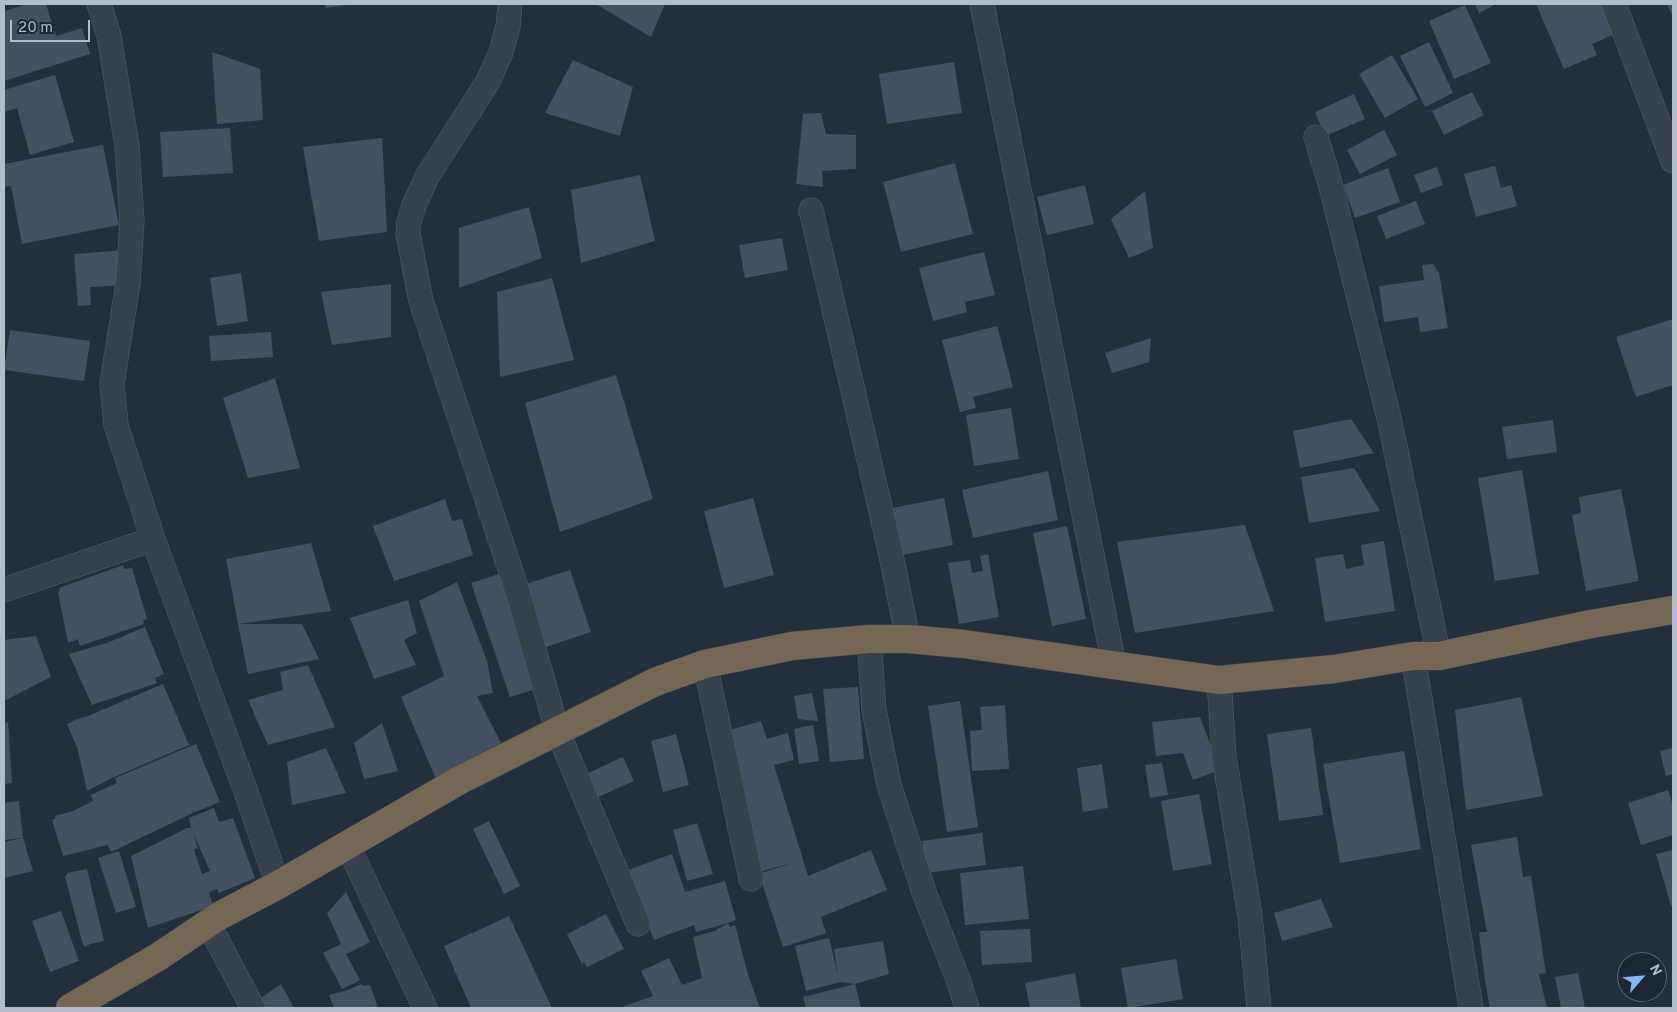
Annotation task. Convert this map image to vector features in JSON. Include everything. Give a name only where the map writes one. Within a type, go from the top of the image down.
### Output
[{"type":"highway","points":[[72,1008],[158,957],[208,923],[460,780],[655,682],[705,664],[792,646],[869,639],[908,639],[964,644],[1219,680],[1287,675],[1426,656],[1673,610]]},
{"type":"street","points":[[99,4],[109,36],[126,137],[132,221],[128,283],[112,384],[119,434],[153,539],[246,792],[278,885]]},
{"type":"street","points":[[510,4],[508,28],[500,56],[487,83],[428,175],[414,205],[408,234],[421,301],[518,593],[557,730],[638,924]]},
{"type":"street","points":[[982,4],[1114,665]]},
{"type":"street","points":[[1614,4],[1673,160]]},
{"type":"street","points":[[1316,137],[1330,183],[1389,418],[1426,656],[1470,1008]]},
{"type":"street","points":[[811,210],[888,540],[908,639]]},
{"type":"street","points":[[4,590],[153,539]]},
{"type":"street","points":[[869,639],[874,710],[889,785],[924,892],[968,1008]]},
{"type":"street","points":[[705,664],[751,880]]},
{"type":"street","points":[[1219,680],[1224,756],[1250,916],[1259,1008]]},
{"type":"street","points":[[347,844],[426,1008]]},
{"type":"street","points":[[208,923],[254,1008]]},
{"type":"building","points":[[28,4],[46,4],[56,36],[82,28],[90,54],[4,81],[4,11]]},
{"type":"building","points":[[325,4],[346,4],[347,5],[326,8]]},
{"type":"building","points":[[596,4],[665,4],[651,37]]},
{"type":"building","points":[[1475,4],[1496,4],[1479,13]]},
{"type":"building","points":[[1536,4],[1601,4],[1615,34],[1592,44],[1597,55],[1564,69]]},
{"type":"building","points":[[1667,4],[1673,4],[1673,16]]},
{"type":"building","points":[[1465,5],[1491,63],[1454,79],[1429,21]]},
{"type":"building","points":[[1429,42],[1453,93],[1425,107],[1400,56]]},
{"type":"building","points":[[212,52],[260,69],[263,120],[217,124]]},
{"type":"building","points":[[1392,55],[1418,99],[1385,118],[1359,74]]},
{"type":"building","points":[[573,60],[633,87],[620,136],[545,113]]},
{"type":"building","points":[[954,62],[962,113],[887,124],[879,74]]},
{"type":"building","points":[[55,75],[74,142],[30,155],[17,108],[4,112],[4,90]]},
{"type":"building","points":[[1472,92],[1484,115],[1444,135],[1432,111]]},
{"type":"building","points":[[1354,94],[1365,119],[1325,136],[1315,112]]},
{"type":"building","points":[[821,113],[826,134],[856,135],[856,169],[822,171],[823,187],[796,184],[803,114]]},
{"type":"building","points":[[230,128],[233,173],[163,177],[160,132]]},
{"type":"building","points":[[1384,130],[1397,155],[1360,174],[1347,150]]},
{"type":"building","points":[[382,138],[387,232],[319,241],[303,147]]},
{"type":"building","points":[[103,145],[119,225],[22,244],[11,186],[4,187],[4,164]]},
{"type":"building","points":[[955,163],[973,234],[901,252],[883,182]]},
{"type":"building","points":[[1495,166],[1501,188],[1511,185],[1517,206],[1476,217],[1464,174]]},
{"type":"building","points":[[1437,167],[1443,185],[1421,193],[1414,175]]},
{"type":"building","points":[[1388,168],[1400,202],[1355,218],[1343,185]]},
{"type":"building","points":[[640,175],[655,241],[581,263],[571,190]]},
{"type":"building","points":[[1085,185],[1094,224],[1047,235],[1037,197]]},
{"type":"building","points":[[1145,191],[1153,248],[1129,258],[1111,219]]},
{"type":"building","points":[[1416,201],[1425,224],[1386,239],[1377,216]]},
{"type":"building","points":[[529,207],[542,258],[459,288],[459,228]]},
{"type":"building","points":[[782,238],[788,270],[745,278],[739,245]]},
{"type":"building","points":[[124,250],[126,285],[90,287],[91,305],[78,306],[74,254]]},
{"type":"building","points":[[984,252],[995,295],[965,302],[967,312],[933,321],[919,268]]},
{"type":"building","points":[[1433,264],[1439,273],[1448,328],[1420,332],[1418,317],[1384,322],[1379,286],[1424,280],[1422,265]]},
{"type":"building","points":[[241,273],[248,321],[217,326],[210,278]]},
{"type":"building","points":[[552,278],[574,360],[500,377],[497,292]]},
{"type":"building","points":[[391,284],[391,337],[332,345],[321,292]]},
{"type":"building","points":[[1673,319],[1673,385],[1636,397],[1616,337]]},
{"type":"building","points":[[997,326],[1013,387],[973,397],[976,408],[960,412],[942,340]]},
{"type":"building","points":[[10,330],[90,341],[84,381],[4,370]]},
{"type":"building","points":[[271,332],[273,357],[211,361],[209,336]]},
{"type":"building","points":[[1151,338],[1149,362],[1112,373],[1105,353]]},
{"type":"building","points":[[616,375],[653,499],[560,532],[525,403]]},
{"type":"building","points":[[275,378],[300,468],[248,478],[223,398]]},
{"type":"building","points":[[1011,408],[1019,459],[974,466],[966,415]]},
{"type":"building","points":[[1351,419],[1374,453],[1300,468],[1293,431]]},
{"type":"building","points":[[1553,420],[1557,452],[1507,459],[1502,427]]},
{"type":"building","points":[[1354,468],[1380,511],[1309,523],[1301,477]]},
{"type":"building","points":[[1522,470],[1539,574],[1495,581],[1478,478]]},
{"type":"building","points":[[1048,471],[1058,520],[973,538],[962,490]]},
{"type":"building","points":[[1621,489],[1639,581],[1586,591],[1572,515],[1581,513],[1579,497]]},
{"type":"building","points":[[753,498],[774,575],[724,588],[704,511]]},
{"type":"building","points":[[944,498],[953,545],[902,555],[892,508]]},
{"type":"building","points":[[445,499],[452,521],[462,519],[473,555],[394,581],[373,526]]},
{"type":"building","points":[[1245,525],[1274,611],[1135,633],[1117,542]]},
{"type":"building","points":[[1067,526],[1086,619],[1052,626],[1033,533]]},
{"type":"building","points":[[1384,541],[1395,611],[1325,622],[1315,558],[1343,554],[1346,569],[1364,565],[1361,545]]},
{"type":"building","points":[[311,543],[331,611],[238,624],[226,559]]},
{"type":"building","points":[[988,554],[999,617],[959,624],[948,563],[970,560],[972,573],[983,571],[980,556]]},
{"type":"building","points":[[123,565],[124,569],[132,568],[147,619],[143,620],[144,624],[80,646],[78,639],[68,643],[58,592],[60,591],[59,588]]},
{"type":"building","points":[[570,570],[591,632],[543,648],[523,585]]},
{"type":"building","points":[[499,574],[536,689],[510,697],[471,583]]},
{"type":"building","points":[[457,582],[487,661],[493,693],[477,696],[501,743],[436,779],[401,697],[444,676],[419,601]]},
{"type":"building","points":[[408,600],[417,633],[404,640],[416,665],[374,679],[350,618]]},
{"type":"building","points":[[238,624],[302,624],[319,659],[248,674]]},
{"type":"building","points":[[145,627],[164,674],[155,678],[157,683],[92,705],[69,654],[107,643]]},
{"type":"building","points":[[36,636],[51,677],[4,701],[4,640]]},
{"type":"building","points":[[308,665],[335,727],[268,745],[248,700],[283,690],[280,672]]},
{"type":"building","points":[[163,684],[189,745],[112,778],[87,791],[78,750],[67,724]]},
{"type":"building","points":[[858,687],[864,759],[830,762],[823,689]]},
{"type":"building","points":[[812,693],[818,721],[798,719],[794,696]]},
{"type":"building","points":[[1521,697],[1543,796],[1466,810],[1455,710]]},
{"type":"building","points":[[960,701],[978,827],[947,832],[928,706]]},
{"type":"building","points":[[1005,705],[1009,769],[972,771],[970,731],[982,730],[980,707]]},
{"type":"building","points":[[1200,717],[1220,770],[1193,780],[1183,753],[1156,756],[1152,722]]},
{"type":"building","points":[[761,721],[767,739],[788,733],[794,760],[774,765],[808,876],[871,850],[887,890],[821,917],[826,933],[783,947],[759,874],[792,863],[762,871],[720,733]]},
{"type":"building","points":[[8,722],[12,783],[4,784],[4,723]]},
{"type":"building","points":[[382,723],[398,771],[364,779],[354,743]]},
{"type":"building","points":[[813,725],[819,761],[799,764],[794,729]]},
{"type":"building","points":[[1311,728],[1323,815],[1279,821],[1267,734]]},
{"type":"building","points":[[676,734],[689,785],[663,792],[651,741]]},
{"type":"building","points":[[196,744],[220,802],[111,852],[108,845],[63,856],[52,820],[56,818],[55,816],[73,811],[93,801],[91,795],[117,783],[115,778]]},
{"type":"building","points":[[326,748],[346,793],[292,805],[287,762]]},
{"type":"building","points":[[1673,748],[1673,774],[1666,776],[1660,751]]},
{"type":"building","points":[[1404,751],[1421,849],[1340,863],[1323,764]]},
{"type":"building","points":[[623,757],[634,781],[596,798],[586,774]]},
{"type":"building","points":[[1162,763],[1168,795],[1150,798],[1145,765]]},
{"type":"building","points":[[1102,764],[1108,808],[1083,812],[1077,768]]},
{"type":"building","points":[[1668,790],[1673,806],[1673,835],[1641,845],[1628,803]]},
{"type":"building","points":[[1199,794],[1212,864],[1173,871],[1161,801]]},
{"type":"building","points":[[19,801],[23,838],[4,840],[4,803]]},
{"type":"building","points":[[214,808],[219,822],[233,818],[255,878],[219,893],[217,889],[209,892],[213,906],[148,928],[131,856],[187,828],[191,828],[189,818]],"holes":[[[193,833],[210,871],[202,874],[194,850],[198,848]]]},
{"type":"building","points":[[489,821],[520,886],[504,894],[473,829]]},
{"type":"building","points":[[697,823],[713,874],[687,881],[673,830]]},
{"type":"building","points":[[982,833],[986,865],[927,873],[922,841]]},
{"type":"building","points":[[1517,837],[1523,877],[1531,876],[1546,973],[1539,974],[1547,1008],[1490,1008],[1485,981],[1479,932],[1487,932],[1471,845]]},
{"type":"building","points":[[23,838],[33,871],[4,878],[4,842]]},
{"type":"building","points":[[1673,850],[1673,905],[1671,906],[1656,854]]},
{"type":"building","points":[[119,851],[136,907],[116,913],[98,858]]},
{"type":"building","points":[[672,854],[685,892],[725,881],[736,920],[696,932],[694,925],[654,940],[628,870]]},
{"type":"building","points":[[1023,866],[1029,919],[965,925],[960,873]]},
{"type":"building","points":[[87,869],[104,941],[85,947],[65,876],[67,873]]},
{"type":"building","points":[[346,892],[370,942],[346,954],[360,980],[342,989],[323,953],[341,944],[327,913]]},
{"type":"building","points":[[1321,899],[1333,927],[1282,941],[1274,913]]},
{"type":"building","points":[[61,911],[79,961],[50,972],[32,921]]},
{"type":"building","points":[[606,914],[624,949],[587,967],[584,962],[582,964],[567,934]]},
{"type":"building","points":[[509,916],[552,1008],[471,1008],[444,946]]},
{"type":"building","points":[[728,923],[730,927],[735,925],[749,978],[760,1008],[619,1008],[653,996],[641,971],[669,958],[682,985],[702,978],[693,937],[715,931]]},
{"type":"building","points":[[1030,929],[1032,962],[982,965],[980,931]]},
{"type":"building","points":[[829,938],[838,975],[834,949],[883,941],[889,974],[855,984],[840,982],[806,991],[795,946]]},
{"type":"building","points":[[1176,959],[1183,999],[1128,1008],[1121,968]]},
{"type":"building","points":[[1075,973],[1081,1008],[1030,1008],[1025,983]]},
{"type":"building","points":[[1578,973],[1585,1008],[1561,1008],[1555,977]]},
{"type":"building","points":[[281,984],[294,1008],[262,1008],[258,1000]]},
{"type":"building","points":[[362,984],[363,986],[370,985],[378,1008],[334,1008],[329,995]]},
{"type":"building","points":[[855,984],[861,1008],[806,1008],[803,997]]}]
